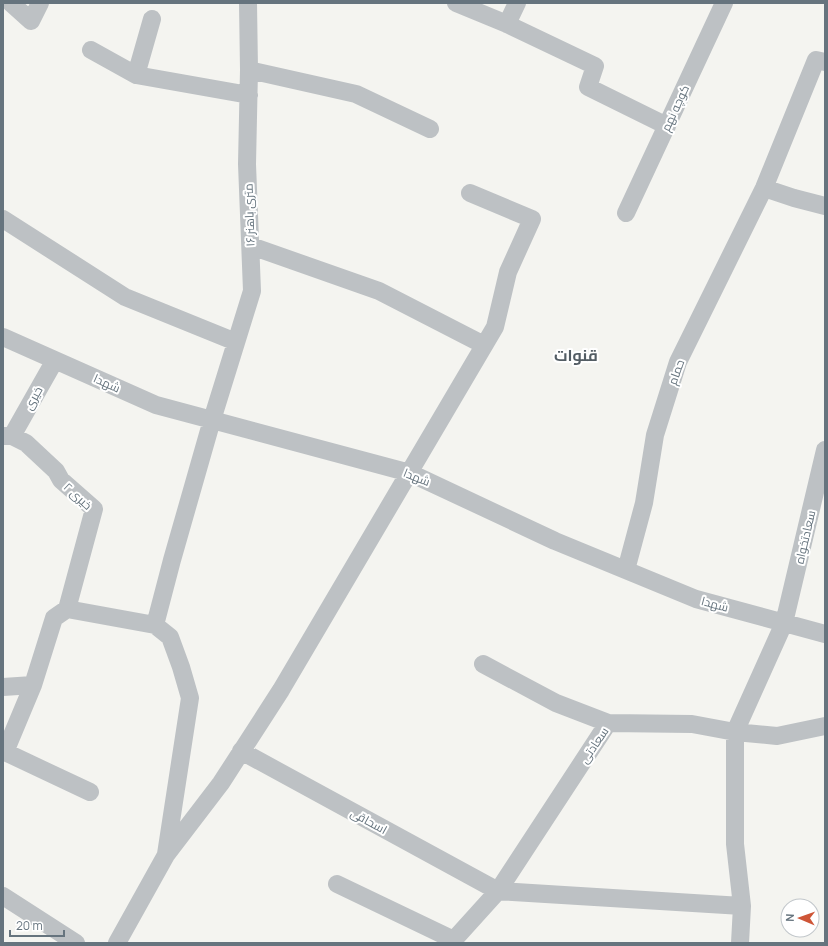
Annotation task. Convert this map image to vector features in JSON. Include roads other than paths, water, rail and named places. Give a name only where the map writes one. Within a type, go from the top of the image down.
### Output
[{"type":"street","points":[[11,3],[31,21],[40,3]]},
{"type":"street","name":"۱۶ متری باهنر","points":[[155,625],[212,420],[252,291],[248,164],[248,3]]},
{"type":"street","points":[[456,3],[508,24],[595,66],[588,87],[666,126]]},
{"type":"street","points":[[508,24],[517,3]]},
{"type":"street","name":"کوچه نهم","points":[[626,213],[724,3]]},
{"type":"street","points":[[136,75],[152,19]]},
{"type":"street","points":[[92,50],[136,75],[249,96]]},
{"type":"street","name":"حمام","points":[[626,570],[644,503],[655,435],[678,362],[764,188],[816,60],[825,62]]},
{"type":"street","points":[[249,70],[356,94],[430,129]]},
{"type":"street","points":[[764,188],[825,206]]},
{"type":"street","points":[[117,943],[166,855],[221,783],[281,690],[495,327],[508,272],[532,219],[470,193]]},
{"type":"street","points":[[3,219],[125,297],[236,342]]},
{"type":"street","points":[[251,246],[379,291],[484,345]]},
{"type":"street","name":"شهدا","points":[[3,337],[156,405],[410,473],[555,541],[696,599],[825,634]]},
{"type":"street","name":"خیری","points":[[7,436],[54,360]]},
{"type":"street","name":"خیری ۲","points":[[7,436],[26,443],[56,471],[61,480],[94,509],[67,608]]},
{"type":"street","name":"سعادتخواه","points":[[735,732],[784,623],[825,450]]},
{"type":"street","points":[[90,792],[4,752],[33,685],[54,618],[67,608],[155,625],[170,637],[182,667],[190,698],[166,855]]},
{"type":"street","points":[[483,664],[556,702],[608,723]]},
{"type":"street","points":[[3,686],[33,685]]},
{"type":"street","name":"سعادتی","points":[[453,941],[498,891],[608,723],[692,724],[735,732],[777,736],[825,726]]},
{"type":"street","points":[[735,732],[734,844],[742,906],[740,943]]},
{"type":"street","name":"اسحاقی","points":[[241,751],[498,891]]},
{"type":"street","points":[[337,884],[453,941]]},
{"type":"street","points":[[498,891],[742,906]]},
{"type":"street","points":[[3,896],[76,943]]},
{"type":"district","name":"قنوات","points":[[576,355]]}]
